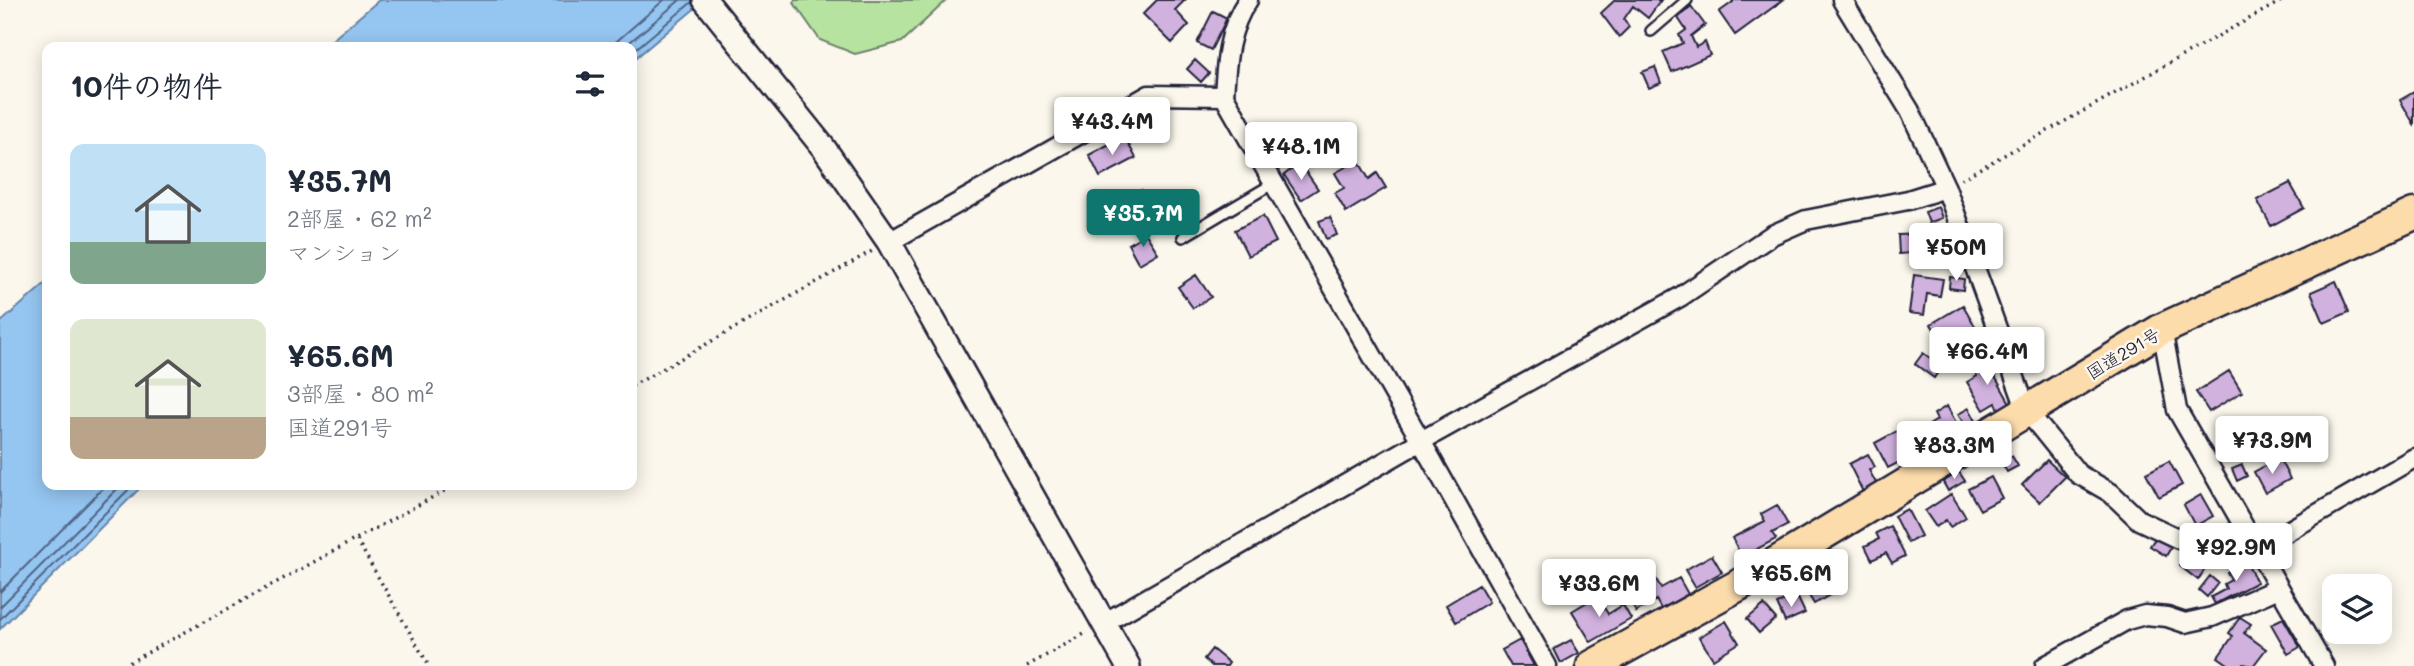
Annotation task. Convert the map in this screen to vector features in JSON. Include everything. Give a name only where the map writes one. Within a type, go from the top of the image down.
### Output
[{"type":"highway","name":"国道291号","points":[[1592,666],[1739,585],[2162,329],[2414,214]]},
{"type":"street","points":[[705,0],[823,147],[890,242],[1128,666]]},
{"type":"street","points":[[1248,0],[1238,14],[1235,25],[1227,58],[1224,96],[1547,666]]},
{"type":"street","points":[[1842,0],[1910,111],[1946,188],[2027,411],[2078,474],[2111,493],[2139,520],[2179,539],[2236,556],[2257,549],[2414,458]]},
{"type":"street","points":[[890,242],[1149,95],[1224,96]]},
{"type":"street","points":[[1104,623],[1421,441],[1680,297],[1772,235],[1806,220],[1908,200],[1946,188]]},
{"type":"street","points":[[2162,329],[2177,410],[2324,666]]},
{"type":"street","points":[[2045,666],[2127,620],[2145,615],[2167,617],[2185,623],[2213,617],[2279,588]]},
{"type":"lane","points":[[1651,31],[1687,0]]},
{"type":"lane","points":[[1183,237],[1274,183]]},
{"type":"path","points":[[1946,188],[2283,0]]},
{"type":"path","points":[[637,383],[890,242]]},
{"type":"path","points":[[123,666],[446,490]]},
{"type":"path","points":[[356,540],[429,666]]},
{"type":"path","points":[[1027,666],[1104,623]]},
{"type":"green space","points":[[795,0],[947,0],[902,42],[855,54],[820,40],[794,3]]},
{"type":"water","points":[[379,0],[705,0],[637,57],[637,42],[330,42]]},
{"type":"water","points":[[42,286],[42,490],[138,490],[0,629],[0,323]]},
{"type":"building","points":[[1157,0],[1185,0],[1175,10],[1189,25],[1172,43],[1143,14]]},
{"type":"building","points":[[1615,0],[1661,0],[1648,18],[1633,6],[1624,19],[1629,27],[1619,37],[1601,13]]},
{"type":"building","points":[[1732,0],[1783,0],[1735,35],[1719,12],[1733,2]]},
{"type":"building","points":[[1691,6],[1705,25],[1691,36],[1696,47],[1705,42],[1710,55],[1672,72],[1663,52],[1683,43],[1679,35],[1686,30],[1678,18]]},
{"type":"building","points":[[1213,11],[1227,18],[1211,50],[1197,43]]},
{"type":"building","points":[[1195,60],[1209,73],[1201,82],[1187,69]]},
{"type":"building","points":[[1655,67],[1661,83],[1649,88],[1642,72]]},
{"type":"building","points":[[2414,92],[2414,124],[2400,100]]},
{"type":"building","points":[[1124,136],[1136,158],[1100,177],[1089,155]]},
{"type":"building","points":[[1358,160],[1369,179],[1377,173],[1386,188],[1346,212],[1335,193],[1344,188],[1335,173]]},
{"type":"building","points":[[1300,163],[1318,189],[1301,200],[1284,175]]},
{"type":"building","points":[[2290,183],[2304,208],[2271,226],[2257,200]]},
{"type":"building","points":[[1142,190],[1159,213],[1138,228],[1122,205]]},
{"type":"building","points":[[1938,207],[1942,218],[1929,223],[1925,212]]},
{"type":"building","points":[[1263,216],[1276,242],[1248,256],[1235,230]]},
{"type":"building","points":[[1330,217],[1337,235],[1326,239],[1319,221]]},
{"type":"building","points":[[1146,234],[1158,253],[1139,264],[1128,244]]},
{"type":"building","points":[[1925,234],[1927,265],[1912,265],[1911,253],[1899,254],[1898,235]]},
{"type":"building","points":[[1196,275],[1211,297],[1193,308],[1178,287]]},
{"type":"building","points":[[1914,275],[1943,279],[1940,296],[1927,294],[1924,315],[1909,313]]},
{"type":"building","points":[[1950,277],[1964,279],[1963,290],[1949,288]]},
{"type":"building","points":[[2336,281],[2349,312],[2324,323],[2311,292]]},
{"type":"building","points":[[1963,305],[1983,340],[1968,348],[1963,339],[1945,348],[1931,324]]},
{"type":"building","points":[[1923,353],[1942,366],[1934,378],[1915,364]]},
{"type":"building","points":[[1985,359],[2010,403],[1999,410],[1996,403],[1984,410],[1967,382],[1977,376],[1972,366]]},
{"type":"building","points":[[2229,371],[2242,392],[2209,412],[2196,392]]},
{"type":"building","points":[[1947,406],[1961,432],[1936,445],[1926,427],[1937,420],[1934,414]]},
{"type":"building","points":[[1969,408],[1976,421],[1966,427],[1958,414]]},
{"type":"building","points":[[1910,424],[1923,450],[1888,468],[1875,443]]},
{"type":"building","points":[[1868,454],[1875,467],[1869,470],[1877,485],[1863,492],[1849,464]]},
{"type":"building","points":[[2012,456],[2018,466],[2007,472],[2001,462]]},
{"type":"building","points":[[2279,458],[2290,479],[2265,493],[2254,472]]},
{"type":"building","points":[[2047,460],[2065,477],[2040,502],[2022,485]]},
{"type":"building","points":[[2169,461],[2182,485],[2159,497],[2146,473]]},
{"type":"building","points":[[2242,465],[2247,476],[2237,481],[2232,469]]},
{"type":"building","points":[[1959,472],[1965,481],[1948,491],[1943,482]]},
{"type":"building","points":[[1991,477],[2002,498],[1980,510],[1968,489]]},
{"type":"building","points":[[1951,494],[1966,517],[1950,527],[1946,520],[1936,527],[1925,511]]},
{"type":"building","points":[[2201,495],[2213,516],[2195,526],[2184,505]]},
{"type":"building","points":[[1777,505],[1788,525],[1772,533],[1776,539],[1742,557],[1732,538],[1765,521],[1761,514]]},
{"type":"building","points":[[1907,509],[1921,536],[1908,543],[1894,516]]},
{"type":"building","points":[[1890,526],[1905,556],[1892,563],[1886,553],[1872,560],[1865,546],[1879,539],[1876,533]]},
{"type":"building","points":[[2158,534],[2173,544],[2166,556],[2150,546]]},
{"type":"building","points":[[2189,553],[2207,566],[2198,580],[2180,566]]},
{"type":"building","points":[[1712,555],[1722,572],[1695,587],[1685,570]]},
{"type":"building","points":[[1816,561],[1824,574],[1798,589],[1791,576]]},
{"type":"building","points":[[2246,562],[2257,582],[2215,604],[2211,597],[2226,589],[2224,584],[2231,580],[2227,573]]},
{"type":"building","points":[[1652,572],[1661,588],[1679,578],[1688,594],[1661,609],[1656,600],[1636,612],[1626,594],[1635,589],[1632,583]]},
{"type":"building","points":[[2210,576],[2218,583],[2207,597],[2199,590]]},
{"type":"building","points":[[1829,581],[1835,592],[1814,604],[1808,594]]},
{"type":"building","points":[[1479,585],[1489,602],[1456,622],[1446,605]]},
{"type":"building","points":[[1597,596],[1608,614],[1623,605],[1631,619],[1591,642],[1572,611]]},
{"type":"building","points":[[1797,596],[1805,613],[1785,622],[1777,604]]},
{"type":"building","points":[[1764,605],[1776,619],[1759,633],[1747,619]]},
{"type":"building","points":[[2240,617],[2251,624],[2244,633],[2266,649],[2253,666],[2231,666],[2218,657],[2233,636],[2229,633]]},
{"type":"building","points":[[2283,618],[2300,647],[2288,654],[2271,624]]},
{"type":"building","points":[[1726,621],[1739,643],[1713,659],[1699,637]]},
{"type":"building","points":[[1520,640],[1534,666],[1511,666],[1502,650]]},
{"type":"building","points":[[1571,640],[1579,653],[1561,663],[1554,649]]},
{"type":"building","points":[[1212,649],[1229,663],[1227,666],[1212,666],[1204,659]]}]
